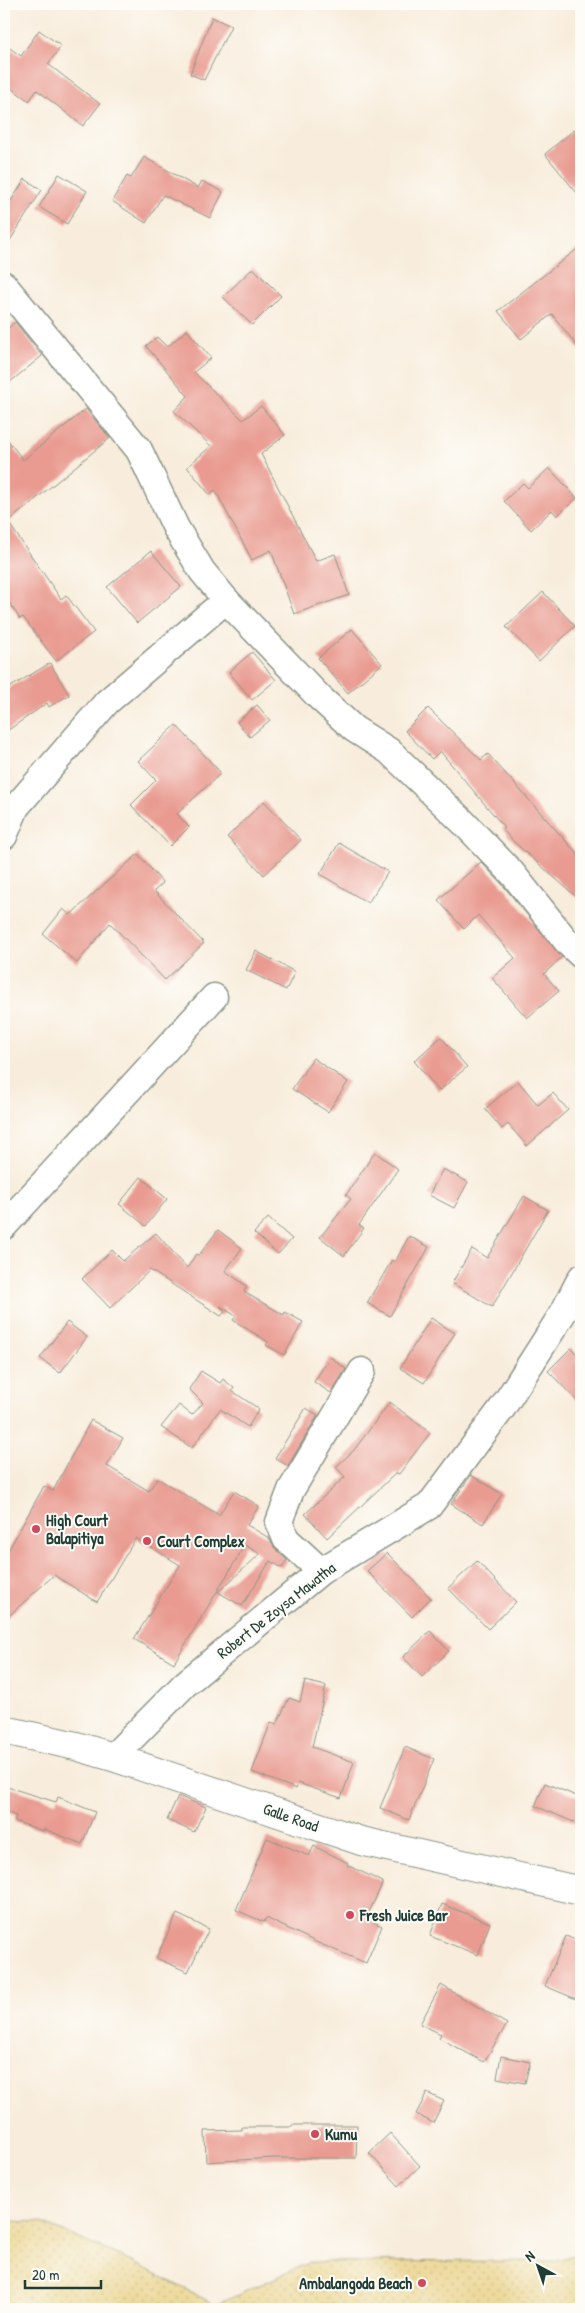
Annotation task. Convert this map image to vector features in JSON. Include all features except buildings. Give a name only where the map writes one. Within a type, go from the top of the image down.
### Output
[{"type":"highway","name":"Galle Road","points":[[4,1730],[113,1756],[362,1841],[581,1891]]},
{"type":"street","points":[[4,285],[140,450],[176,528],[202,571],[226,600],[319,697],[354,729],[389,751],[458,816],[512,873],[568,943],[581,955]]},
{"type":"street","points":[[4,836],[16,807],[107,702],[226,600]]},
{"type":"street","points":[[4,1226],[214,997]]},
{"type":"street","name":"Robert De Zoysa Mawatha","points":[[113,1756],[185,1684],[321,1571],[429,1506],[503,1407],[563,1313],[581,1278]]},
{"type":"street","points":[[321,1571],[286,1539],[279,1522],[291,1490],[362,1372]]},
{"type":"sand","name":"Ambalangoda Beach","points":[[4,2221],[39,2222],[121,2256],[216,2305],[310,2262],[553,2261],[581,2253],[581,2309],[4,2309]]},
{"type":"place","name":"High Court Balapitiya","points":[[36,1529]]},
{"type":"place","name":"Court Complex","points":[[147,1541]]},
{"type":"place","name":"Fresh Juice Bar","points":[[350,1915]]},
{"type":"place","name":"Kumu","points":[[315,2134]]},
{"type":"place","name":"Ambalangoda Beach","points":[[422,2283]]}]
